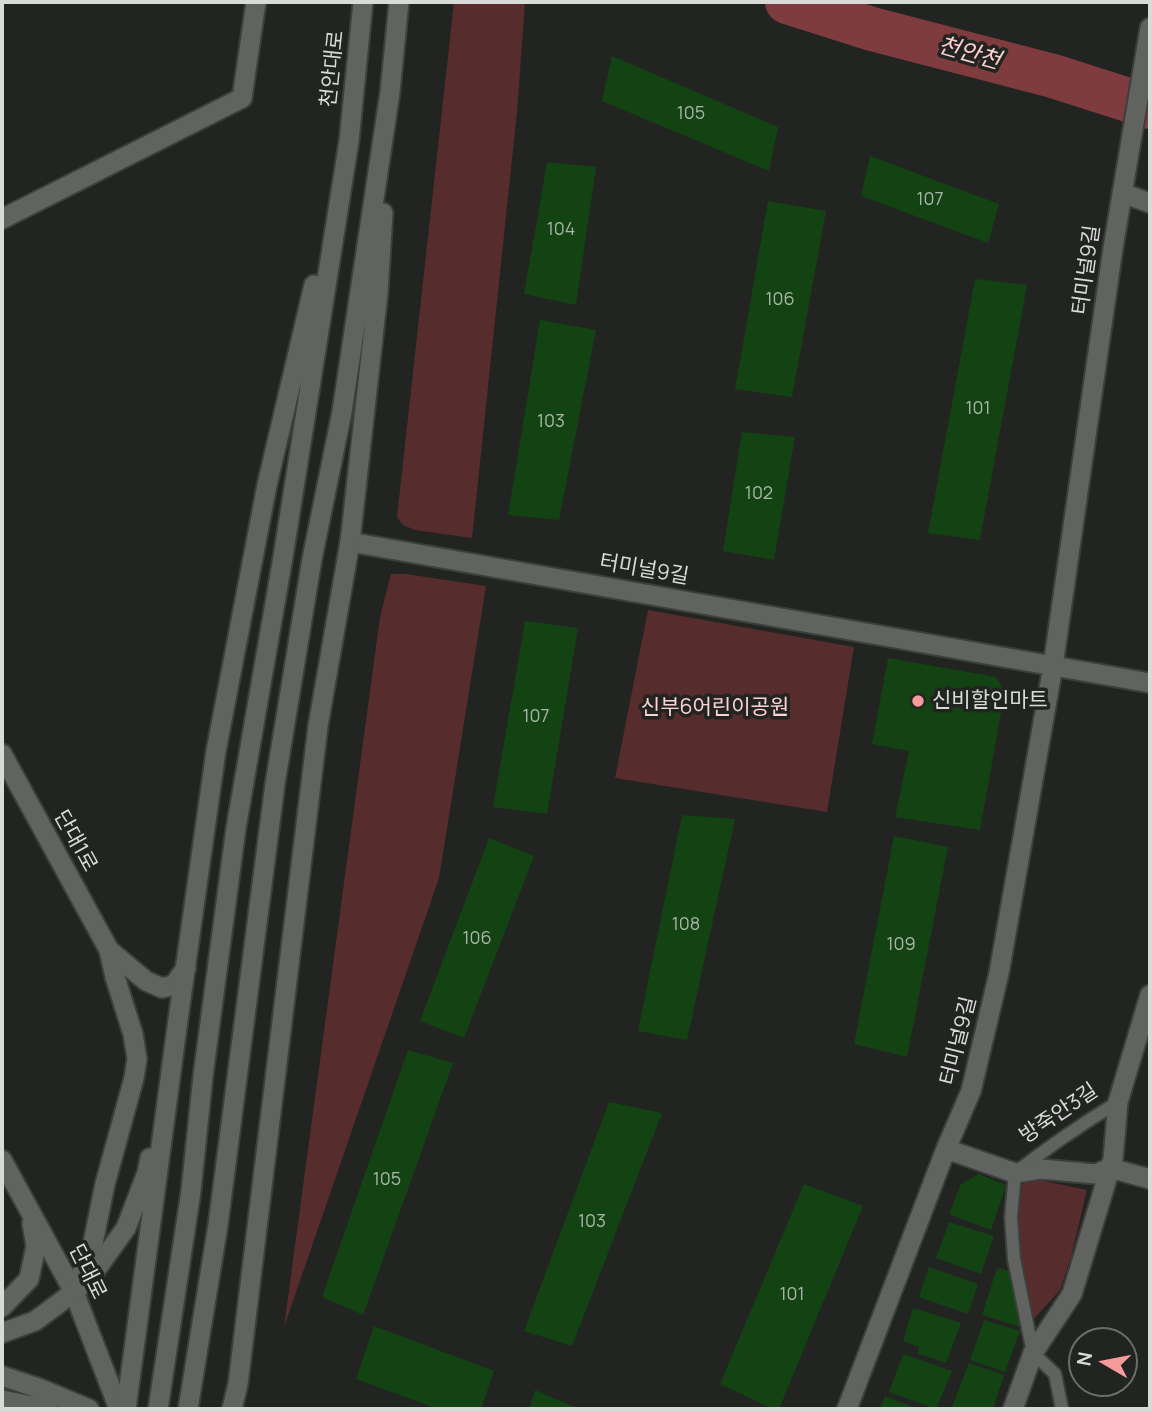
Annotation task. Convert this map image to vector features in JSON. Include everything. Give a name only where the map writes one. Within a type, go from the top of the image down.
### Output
[{"type":"main road","points":[[2,219],[242,97],[256,2]]},
{"type":"main road","name":"천안대로","points":[[349,141],[363,2]]},
{"type":"main road","points":[[232,1409],[238,1384],[318,726],[350,542],[378,293],[390,92],[399,2]]},
{"type":"main road","name":"터미널9길","points":[[847,1409],[946,1149],[971,1091],[999,973],[1053,666],[1122,193],[1149,32]]},
{"type":"main road","points":[[188,1409],[218,1225],[275,784],[312,559],[342,412],[390,92]]},
{"type":"main road","points":[[158,1409],[191,1191],[203,1076],[236,828],[283,557],[349,141]]},
{"type":"main road","points":[[127,1409],[216,751],[267,485],[349,141]]},
{"type":"main road","points":[[1122,193],[1150,203]]},
{"type":"main road","name":"터미널9길","points":[[350,542],[1053,666]]},
{"type":"main road","points":[[1053,666],[1150,682]]},
{"type":"main road","name":"단대1로","points":[[2,754],[109,950]]},
{"type":"main road","points":[[109,950],[146,981],[162,988],[174,985],[186,968]]},
{"type":"main road","points":[[74,1292],[92,1248],[105,1184],[134,1078],[136,1059],[133,1034],[109,950]]},
{"type":"main road","name":"방죽안3길","points":[[1118,1102],[1150,995]]},
{"type":"main road","points":[[2,1333],[35,1321],[74,1292],[92,1275],[126,1228],[147,1173],[177,1027]]},
{"type":"main road","points":[[1013,1409],[1033,1353],[1072,1294],[1113,1159],[1118,1102]]},
{"type":"main road","points":[[946,1149],[1015,1173],[1041,1169],[1096,1174],[1110,1168],[1150,1179]]},
{"type":"main road","name":"단대로","points":[[2,1160],[74,1292],[119,1409]]},
{"type":"main road","points":[[2,1307],[29,1279],[36,1246],[30,1212]]},
{"type":"main road","points":[[2,1376],[89,1409]]},
{"type":"main road","points":[[238,1384],[242,1409]]},
{"type":"main road","points":[[2,1400],[48,1409]]},
{"type":"lane","name":"방죽안3길","points":[[1033,1353],[1014,1259],[1012,1217],[1015,1173],[1045,1149],[1118,1102]]},
{"type":"lane","points":[[1033,1353],[1055,1374],[1062,1409]]},
{"type":"green space","points":[[454,2],[525,2],[517,112],[472,538],[415,530],[403,525],[397,517]]},
{"type":"green space","points":[[391,574],[486,586],[439,878],[284,1327],[380,617]]},
{"type":"green space","name":"신부6어린이공원","points":[[648,610],[854,647],[827,812],[615,778]]},
{"type":"green space","points":[[1029,1178],[1087,1190],[1060,1290],[1034,1319],[1019,1257],[1017,1216],[1020,1187]]},
{"type":"building","points":[[612,56],[778,127],[769,171],[602,101]]},
{"type":"building","points":[[870,156],[999,204],[988,243],[861,196]]},
{"type":"building","points":[[547,162],[596,167],[576,305],[524,294]]},
{"type":"building","points":[[768,201],[826,211],[792,397],[735,389]]},
{"type":"building","points":[[975,279],[1027,285],[980,540],[928,533]]},
{"type":"building","points":[[540,320],[596,330],[559,520],[508,515]]},
{"type":"building","points":[[742,432],[795,437],[774,560],[723,551]]},
{"type":"building","points":[[525,621],[578,628],[547,814],[493,807]]},
{"type":"building","points":[[888,658],[996,677],[1005,691],[980,830],[895,817],[909,751],[872,744]]},
{"type":"building","points":[[682,815],[735,819],[687,1040],[638,1031]]},
{"type":"building","points":[[894,836],[948,847],[907,1057],[854,1044]]},
{"type":"building","points":[[489,838],[534,856],[464,1038],[420,1021]]},
{"type":"building","points":[[408,1050],[453,1063],[363,1315],[322,1297]]},
{"type":"building","points":[[609,1102],[662,1113],[572,1346],[524,1331]]},
{"type":"building","points":[[979,1174],[1006,1185],[991,1230],[949,1214],[961,1184]]},
{"type":"building","points":[[804,1184],[863,1206],[779,1409],[773,1409],[720,1384]]},
{"type":"building","points":[[949,1222],[994,1236],[981,1274],[936,1258]]},
{"type":"building","points":[[929,1267],[978,1284],[968,1314],[919,1297]]},
{"type":"building","points":[[997,1268],[1011,1271],[1023,1328],[982,1315]]},
{"type":"building","points":[[913,1308],[961,1323],[946,1363],[917,1353],[919,1347],[903,1341]]},
{"type":"building","points":[[984,1320],[1020,1331],[1005,1372],[970,1360]]},
{"type":"building","points":[[374,1326],[494,1371],[481,1409],[438,1409],[356,1379]]},
{"type":"building","points":[[903,1354],[952,1371],[936,1409],[889,1392]]},
{"type":"building","points":[[969,1363],[1004,1375],[993,1409],[952,1407]]},
{"type":"building","points":[[535,1390],[579,1409],[529,1409]]},
{"type":"building","points":[[885,1396],[918,1409],[880,1409]]},
{"type":"waterway","name":"천안천","points":[[787,2],[872,29],[1053,76],[1150,107]]},
{"type":"place","name":"신비할인마트","points":[[918,701]]}]
